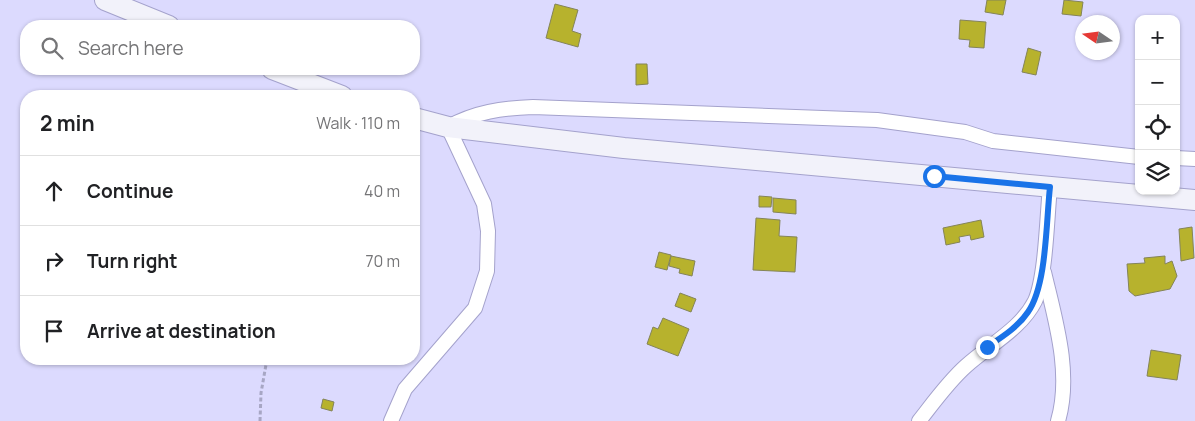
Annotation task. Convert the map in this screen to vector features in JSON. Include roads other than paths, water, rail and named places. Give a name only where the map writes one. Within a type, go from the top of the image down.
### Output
[{"type":"street","points":[[105,0],[154,20]]},
{"type":"street","points":[[288,75],[326,90]]},
{"type":"street","points":[[448,127],[464,118],[500,108],[532,107],[877,120],[965,132],[993,141],[1135,157]]},
{"type":"street","points":[[420,120],[448,127],[624,148],[1195,200]]},
{"type":"street","points":[[391,421],[405,389],[475,308],[487,271],[488,232],[484,204],[448,127]]},
{"type":"street","points":[[1180,158],[1195,159]]},
{"type":"street","points":[[919,421],[965,367],[1028,314],[1036,299],[1042,265],[1050,187]]},
{"type":"street","points":[[1042,265],[1060,348],[1064,393],[1058,421]]}]
